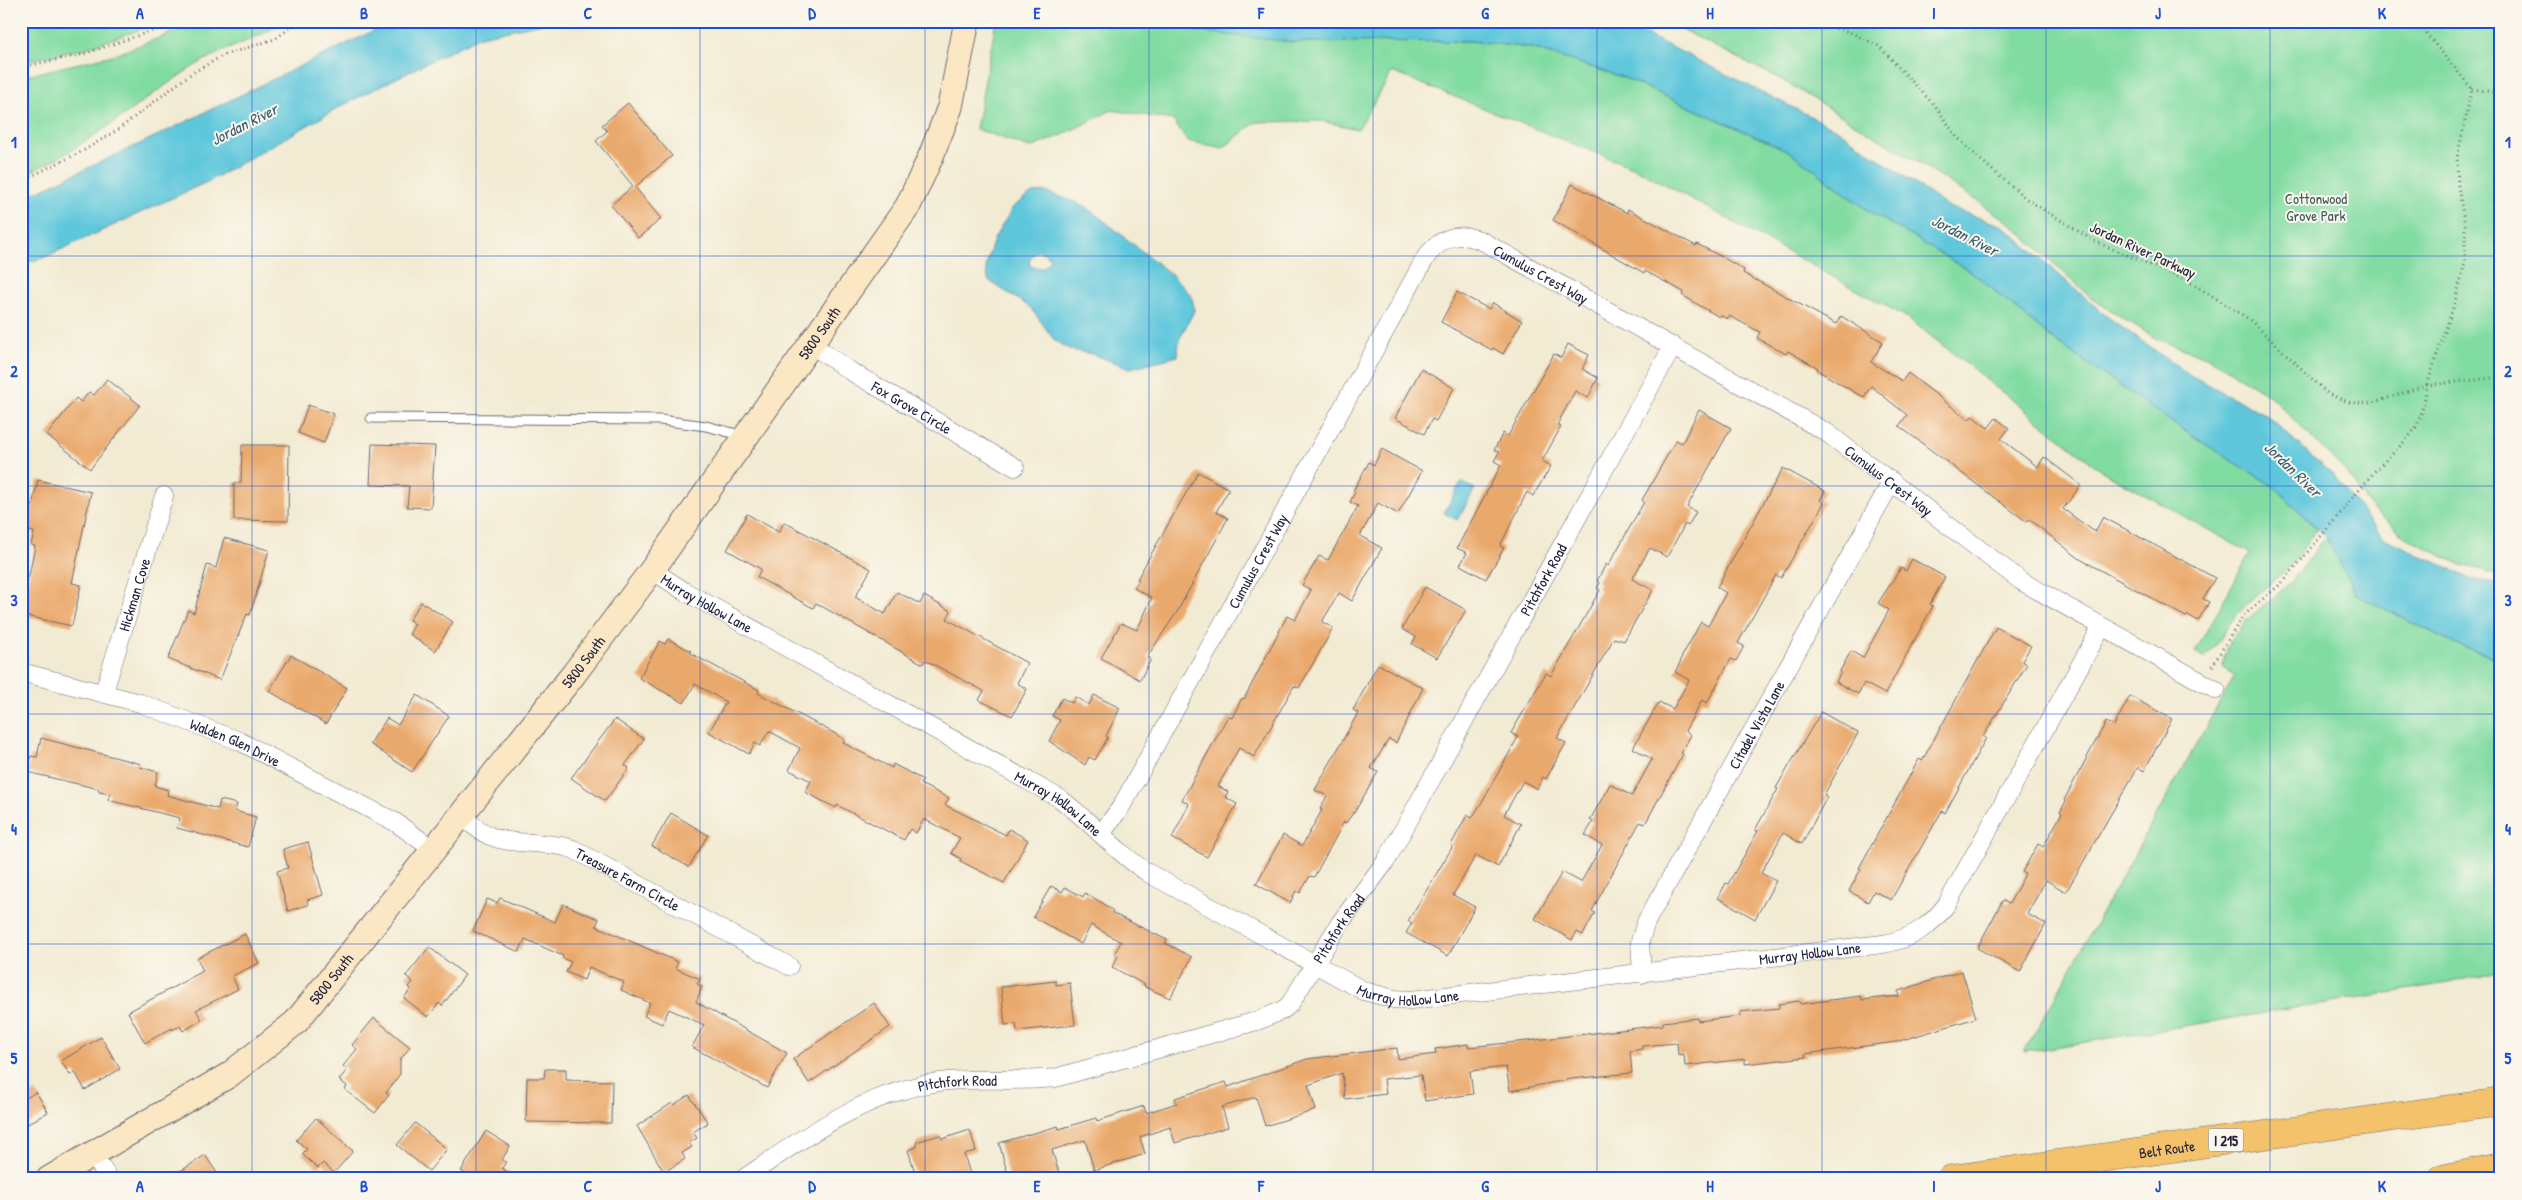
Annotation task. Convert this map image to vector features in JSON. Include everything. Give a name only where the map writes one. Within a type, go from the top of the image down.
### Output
[{"type":"highway","name":"Belt Route","points":[[1951,1179],[2501,1102]]},
{"type":"highway","points":[[2442,1179],[2501,1167]]},
{"type":"street","name":"5800 South","points":[[49,1179],[229,1075],[296,1022],[574,675],[652,570],[908,206],[931,156],[950,107],[967,21]]},
{"type":"street","name":"Cumulus Crest Way","points":[[1101,834],[1121,807],[1426,257],[1438,243],[1454,236],[1476,238],[1826,432],[2014,576],[2101,628],[2216,690]]},
{"type":"street","name":"Fox Grove Circle","points":[[810,344],[850,371],[1015,467]]},
{"type":"street","name":"Pitchfork Road","points":[[743,1179],[848,1113],[898,1092],[949,1081],[1028,1081],[1055,1078],[1271,1016],[1290,1004],[1340,923],[1386,861],[1673,346]]},
{"type":"street","name":"Citadel Vista Lane","points":[[1642,974],[1640,941],[1646,922],[1892,481]]},
{"type":"street","name":"Hickman Cove","points":[[104,692],[164,496]]},
{"type":"street","name":"Murray Hollow Lane","points":[[652,570],[684,591],[1044,789],[1072,807],[1124,856],[1150,874],[1364,991],[1394,999],[1411,1000],[1883,944],[1903,940],[1923,930],[1947,904],[2101,628]]},
{"type":"street","name":"Walden Glen Drive","points":[[21,672],[104,692],[177,716],[246,744],[396,822],[434,850]]},
{"type":"street","name":"Treasure Farm Circle","points":[[460,816],[481,831],[499,839],[548,843],[573,849],[789,966]]},
{"type":"street","points":[[93,1154],[109,1179]]},
{"type":"lane","points":[[371,418],[660,420],[706,426],[746,436]]},
{"type":"path","points":[[21,67],[84,54],[181,21]]},
{"type":"path","points":[[21,181],[83,151],[119,129],[189,75],[224,55],[275,39],[300,21]]},
{"type":"path","name":"Jordan River Parkway","points":[[1812,21],[1852,33],[1879,46],[1936,107],[1957,137],[1984,164],[2028,200],[2094,241],[2188,282],[2249,319],[2328,394],[2351,403],[2373,403],[2427,385],[2501,377]]},
{"type":"path","points":[[2416,21],[2472,89],[2501,93]]},
{"type":"path","points":[[2209,672],[2243,616],[2283,582],[2375,471],[2408,438],[2417,426],[2424,404],[2427,385],[2455,302],[2465,262],[2465,225],[2458,186],[2457,158],[2472,89]]},
{"type":"green space","points":[[21,21],[165,21],[83,49],[21,62]]},
{"type":"green space","points":[[203,21],[286,21],[263,34],[202,61],[88,140],[45,165],[21,176],[21,77],[117,54]]},
{"type":"green space","points":[[996,21],[1175,21],[1195,31],[1293,42],[1471,41],[1532,48],[1622,77],[1789,151],[1869,211],[1973,273],[2051,338],[2189,434],[2275,487],[2317,529],[2291,565],[2246,605],[2228,625],[2220,640],[2205,658],[2195,652],[2250,553],[2102,471],[1908,318],[1637,169],[1392,72],[1358,129],[1321,121],[1256,122],[1223,148],[1187,141],[1173,120],[1112,110],[1062,135],[1030,148],[976,129]]},
{"type":"green space","name":"Cottonwood Grove Park","points":[[1665,21],[2501,21],[2501,575],[2462,565],[2410,540],[2374,511],[2346,472],[2270,396],[2211,359],[2157,339],[2094,300],[2011,224],[1979,202],[1929,169],[1782,80]]},
{"type":"green space","points":[[2326,537],[2357,595],[2456,644],[2501,660],[2501,970],[2449,983],[2024,1052],[2235,675],[2223,667],[2229,643],[2245,622],[2295,576]]},
{"type":"water","name":"Jordan River","points":[[399,21],[553,21],[480,36],[349,102],[209,181],[43,258],[21,264],[21,199],[146,141],[375,30]]},
{"type":"water","name":"Jordan River","points":[[1175,21],[1619,21],[1838,130],[1948,207],[2003,226],[2110,319],[2190,375],[2266,415],[2335,477],[2382,537],[2471,579],[2501,584],[2501,660],[2456,644],[2357,595],[2326,537],[2275,487],[2189,434],[2051,338],[1973,273],[1869,211],[1789,151],[1622,77],[1532,48],[1471,41],[1293,42],[1195,31]]},
{"type":"water","points":[[1046,192],[1081,204],[1173,276],[1192,296],[1194,311],[1179,340],[1178,356],[1130,368],[1092,354],[1071,350],[1055,341],[1031,308],[988,280],[986,265],[994,239],[1013,207],[1032,193]],"holes":[[[1037,251],[1045,253],[1050,259],[1044,266],[1040,268],[1031,266],[1029,263],[1031,257]]]},
{"type":"water","points":[[1461,482],[1475,489],[1457,520],[1444,513]]},
{"type":"building","points":[[628,103],[672,156],[635,187],[661,219],[638,238],[611,205],[633,186],[596,141],[607,131],[602,125]]},
{"type":"building","points":[[1572,184],[1627,213],[1628,209],[1696,246],[1697,244],[1724,258],[1744,270],[1743,273],[1836,324],[1841,316],[1883,342],[1871,362],[1902,381],[1908,373],[1969,420],[1972,416],[1988,428],[1996,418],[2009,428],[2001,439],[2038,467],[2044,457],[2081,485],[2063,509],[2095,532],[2103,517],[2215,578],[2203,599],[2209,602],[2198,621],[2188,615],[2186,617],[2080,559],[2029,519],[2027,522],[1899,426],[1907,415],[1871,386],[1864,397],[1854,392],[1788,351],[1786,354],[1757,338],[1760,332],[1729,316],[1727,319],[1720,315],[1719,317],[1682,295],[1684,292],[1645,271],[1644,273],[1553,220]]},
{"type":"building","points":[[1457,292],[1489,309],[1493,303],[1522,321],[1503,354],[1441,322]]},
{"type":"building","points":[[1568,344],[1589,355],[1582,369],[1598,378],[1588,398],[1575,391],[1557,425],[1561,427],[1542,461],[1551,466],[1533,496],[1527,492],[1500,546],[1504,548],[1486,579],[1460,565],[1467,553],[1457,548],[1501,465],[1494,461],[1499,452],[1494,450],[1503,433],[1508,436],[1554,354],[1561,358]]},
{"type":"building","points":[[1421,369],[1454,388],[1436,421],[1432,419],[1424,434],[1395,418]]},
{"type":"building","points":[[107,379],[140,405],[90,469],[47,435],[76,398],[81,402],[89,392],[94,395]]},
{"type":"building","points":[[308,405],[334,414],[324,443],[298,433]]},
{"type":"building","points":[[1699,410],[1731,428],[1687,507],[1696,512],[1688,526],[1685,524],[1667,557],[1650,548],[1632,579],[1653,590],[1624,641],[1614,638],[1557,738],[1566,743],[1546,779],[1543,777],[1537,789],[1523,781],[1504,815],[1521,824],[1498,867],[1476,855],[1453,895],[1475,907],[1448,956],[1406,933],[1412,923],[1408,921],[1453,846],[1451,845],[1467,815],[1472,818],[1482,802],[1518,737],[1511,733],[1546,673],[1551,676],[1600,590],[1597,588],[1600,583],[1597,581],[1606,564],[1608,566],[1676,440],[1682,443]]},
{"type":"building","points":[[372,444],[435,446],[431,508],[407,507],[409,486],[370,485]]},
{"type":"building","points":[[242,445],[289,445],[288,521],[234,520],[234,483],[241,483]]},
{"type":"building","points":[[1382,449],[1422,471],[1398,514],[1378,503],[1360,536],[1382,548],[1352,601],[1339,593],[1322,622],[1333,628],[1299,688],[1294,686],[1254,757],[1239,748],[1218,786],[1228,792],[1225,797],[1237,804],[1207,857],[1172,838],[1189,804],[1182,800],[1228,716],[1232,718],[1242,698],[1244,699],[1287,616],[1295,620],[1311,590],[1302,585],[1319,556],[1328,560],[1358,506],[1350,502],[1355,492],[1353,491],[1369,462],[1374,465]]},
{"type":"building","points":[[1783,468],[1825,491],[1820,500],[1824,503],[1781,578],[1776,575],[1738,643],[1744,646],[1736,661],[1731,659],[1707,703],[1702,700],[1685,731],[1691,735],[1681,753],[1683,754],[1645,824],[1640,822],[1592,911],[1595,913],[1583,935],[1577,932],[1572,940],[1535,919],[1562,872],[1581,882],[1602,845],[1585,835],[1593,822],[1590,820],[1610,784],[1632,796],[1652,759],[1633,748],[1659,702],[1673,709],[1689,680],[1675,672],[1680,660],[1701,622],[1708,626],[1726,593],[1717,587]]},
{"type":"building","points":[[1198,472],[1229,489],[1216,512],[1228,518],[1177,612],[1147,657],[1151,659],[1140,680],[1101,658],[1121,623],[1137,630],[1152,598],[1134,588],[1139,580],[1137,579]]},
{"type":"building","points":[[38,480],[91,492],[72,583],[81,585],[72,626],[21,615],[35,546],[31,545],[34,532],[22,530],[27,509],[31,510]]},
{"type":"building","points":[[747,514],[779,532],[784,522],[871,569],[855,597],[885,614],[897,592],[920,604],[924,596],[951,611],[947,619],[1027,663],[1017,683],[1027,689],[1012,716],[979,700],[984,691],[925,660],[923,664],[816,603],[813,608],[757,577],[761,569],[727,550]]},
{"type":"building","points":[[224,538],[269,550],[250,615],[247,614],[220,680],[168,659],[188,610],[194,613],[207,565],[216,568]]},
{"type":"building","points":[[1912,559],[1945,577],[1930,604],[1933,606],[1885,694],[1864,683],[1858,694],[1836,682],[1840,671],[1851,651],[1863,658],[1889,610],[1878,603],[1901,568],[1906,571]]},
{"type":"building","points":[[1425,587],[1466,610],[1437,658],[1412,644],[1416,637],[1402,629]]},
{"type":"building","points":[[421,602],[453,622],[435,651],[409,634],[415,624],[409,620]]},
{"type":"building","points":[[1996,627],[2031,646],[2022,661],[2027,664],[1983,737],[1986,738],[1945,813],[1942,811],[1891,900],[1874,891],[1868,902],[1849,891],[1861,869],[1859,868],[1919,759],[1922,761]]},
{"type":"building","points":[[668,639],[759,690],[758,693],[834,733],[845,740],[843,743],[892,768],[893,764],[923,780],[920,784],[949,798],[945,805],[1006,835],[1009,829],[1028,840],[1004,883],[960,861],[961,859],[951,853],[960,838],[924,819],[916,833],[910,829],[904,840],[837,805],[836,808],[805,792],[811,781],[789,770],[800,748],[769,731],[760,746],[755,743],[749,754],[709,732],[726,702],[695,684],[684,703],[639,678],[660,641],[665,644]]},
{"type":"building","points":[[291,655],[347,688],[326,724],[269,691]]},
{"type":"building","points":[[1378,664],[1423,688],[1396,743],[1389,739],[1371,768],[1378,772],[1354,813],[1346,823],[1344,822],[1314,877],[1310,876],[1300,893],[1296,891],[1290,903],[1256,884],[1283,835],[1302,846],[1322,810],[1320,809],[1327,796],[1315,790],[1358,713],[1353,710]]},
{"type":"building","points":[[417,695],[449,716],[412,772],[370,744],[387,718],[398,725]]},
{"type":"building","points":[[1094,695],[1120,708],[1106,736],[1108,737],[1095,760],[1089,757],[1085,765],[1049,741],[1060,720],[1052,716],[1062,698],[1072,703],[1075,697],[1089,705]]},
{"type":"building","points":[[2130,696],[2172,719],[2144,771],[2138,767],[2066,892],[2046,880],[2027,914],[2046,924],[2020,972],[1977,948],[2003,900],[2009,904],[2025,874],[2022,872],[2038,844],[2043,847],[2062,813],[2060,812],[2066,801],[2064,800],[2106,722],[2114,726]]},
{"type":"building","points":[[1821,712],[1858,733],[1824,795],[1827,797],[1802,844],[1783,833],[1761,873],[1776,881],[1755,919],[1718,898],[1758,831],[1755,830],[1778,789],[1776,788]]},
{"type":"building","points":[[615,719],[644,739],[625,765],[629,768],[605,801],[571,778]]},
{"type":"building","points":[[41,738],[141,764],[140,767],[158,772],[155,786],[168,790],[167,795],[218,809],[220,800],[237,804],[235,811],[256,817],[248,847],[177,828],[180,818],[108,800],[110,794],[99,792],[99,789],[27,772],[31,756],[37,757]]},
{"type":"building","points":[[671,813],[708,835],[689,867],[652,846]]},
{"type":"building","points":[[308,842],[323,895],[307,900],[308,905],[288,911],[277,871],[288,868],[283,849]]},
{"type":"building","points":[[1051,886],[1062,892],[1065,887],[1083,897],[1085,893],[1104,904],[1113,911],[1112,913],[1167,940],[1165,943],[1192,957],[1170,998],[1145,987],[1145,985],[1112,967],[1118,956],[1114,954],[1121,942],[1091,925],[1081,944],[1033,917]]},
{"type":"building","points":[[500,898],[555,922],[563,904],[599,919],[596,926],[678,962],[675,968],[700,979],[697,984],[702,987],[696,1002],[787,1053],[767,1088],[692,1047],[704,1025],[669,1009],[662,1024],[644,1016],[650,1003],[621,990],[624,982],[589,967],[584,980],[566,972],[571,962],[562,958],[563,956],[525,939],[519,952],[473,931],[487,899],[497,903]]},
{"type":"building","points":[[245,934],[259,963],[232,976],[238,989],[196,1010],[202,1020],[183,1031],[180,1026],[172,1030],[172,1028],[145,1043],[128,1012],[203,971],[197,958]]},
{"type":"building","points":[[429,947],[465,975],[442,1006],[439,1003],[428,1017],[404,998],[411,989],[409,987],[413,982],[406,976]]},
{"type":"building","points":[[1962,971],[1976,1018],[1896,1042],[1805,1054],[1806,1057],[1745,1064],[1745,1059],[1685,1066],[1684,1054],[1678,1055],[1677,1043],[1642,1046],[1642,1049],[1630,1051],[1632,1073],[1571,1079],[1510,1091],[1506,1067],[1470,1071],[1473,1094],[1425,1101],[1421,1075],[1384,1079],[1386,1094],[1345,1099],[1342,1073],[1308,1085],[1316,1110],[1265,1126],[1256,1097],[1222,1107],[1228,1127],[1175,1143],[1170,1127],[1140,1137],[1145,1154],[1094,1170],[1085,1140],[1052,1150],[1059,1173],[1042,1179],[1009,1179],[999,1143],[1058,1126],[1059,1129],[1096,1118],[1097,1121],[1144,1106],[1146,1113],[1177,1103],[1175,1098],[1226,1082],[1228,1087],[1307,1059],[1397,1048],[1398,1059],[1436,1054],[1435,1049],[1468,1044],[1468,1047],[1518,1042],[1663,1025],[1663,1022],[1698,1018],[1698,1021],[1740,1016],[1740,1012],[1779,1008],[1779,1004],[1799,1001],[1800,1004],[1861,996],[1862,1000],[1899,996],[1898,991]]},
{"type":"building","points":[[1056,981],[1056,985],[1070,983],[1075,1025],[1017,1031],[1016,1024],[1005,1025],[1001,987]]},
{"type":"building","points":[[874,1003],[890,1027],[809,1083],[793,1059]]},
{"type":"building","points":[[374,1018],[410,1047],[400,1060],[400,1074],[386,1093],[389,1095],[375,1113],[345,1090],[347,1086],[339,1080],[347,1070],[343,1066],[357,1049],[352,1045]]},
{"type":"building","points":[[101,1037],[120,1069],[85,1090],[75,1072],[70,1075],[61,1061]]},
{"type":"building","points":[[545,1069],[566,1069],[566,1080],[612,1081],[611,1123],[526,1122],[527,1078],[544,1078]]},
{"type":"building","points":[[36,1092],[48,1112],[21,1128],[21,1101]]},
{"type":"building","points":[[689,1095],[708,1123],[693,1132],[697,1138],[689,1143],[692,1147],[682,1153],[685,1159],[664,1172],[637,1126],[672,1103],[674,1105]]},
{"type":"building","points":[[316,1118],[353,1151],[334,1173],[323,1163],[318,1168],[302,1154],[307,1149],[296,1140]]},
{"type":"building","points":[[415,1123],[447,1149],[429,1171],[397,1145]]},
{"type":"building","points":[[970,1130],[976,1151],[964,1154],[970,1174],[956,1179],[917,1179],[908,1150],[917,1147],[916,1142],[940,1135],[942,1139]]},
{"type":"building","points":[[486,1131],[510,1146],[502,1160],[506,1162],[502,1168],[518,1179],[474,1179],[461,1171]]},
{"type":"building","points":[[205,1155],[221,1179],[169,1179]]}]
